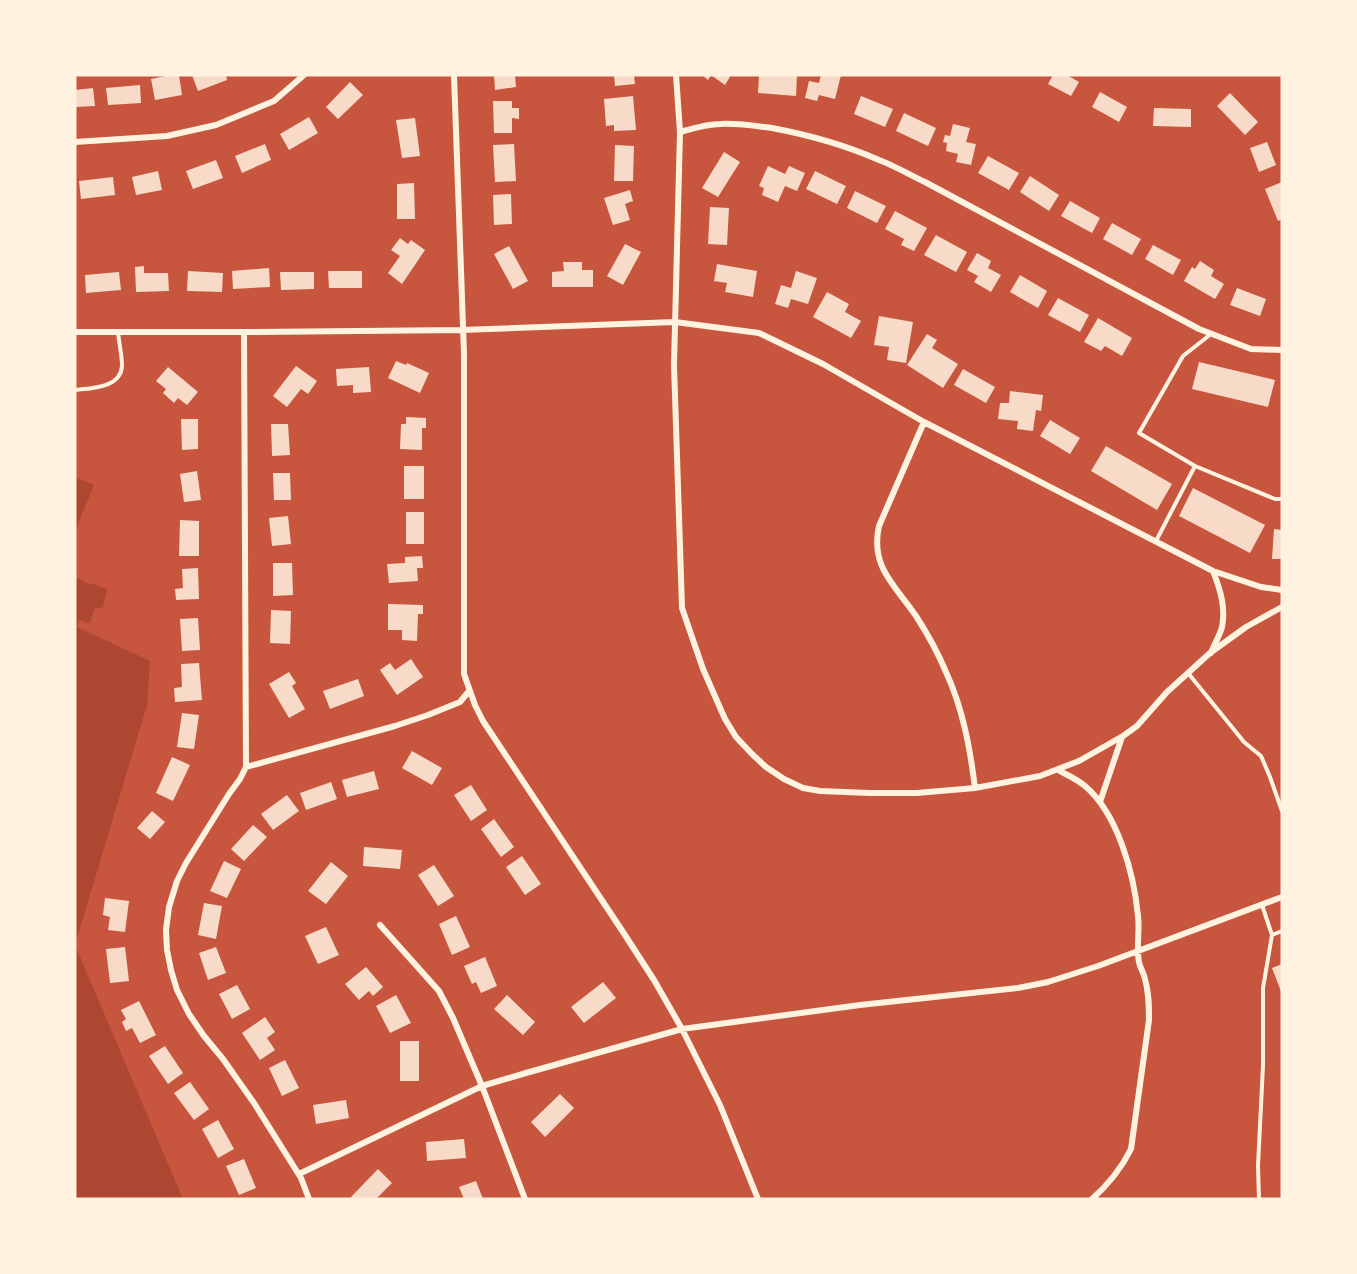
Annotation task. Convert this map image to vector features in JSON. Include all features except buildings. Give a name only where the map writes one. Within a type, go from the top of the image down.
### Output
[{"type":"street","points":[[75,142],[167,136],[216,125],[274,101],[304,75]]},
{"type":"street","points":[[454,75],[464,366],[464,674],[483,721],[623,932],[682,1029],[720,1106],[758,1199]]},
{"type":"street","points":[[676,75],[680,132],[674,364],[682,608],[703,669],[725,719],[736,736],[766,767],[803,788],[870,793],[917,793],[975,788],[1040,776],[1088,757],[1123,736],[1137,726],[1167,692],[1210,654],[1246,627],[1282,607]]},
{"type":"street","points":[[680,132],[722,123],[752,125],[807,136],[849,148],[925,182],[1199,329],[1251,350],[1282,350]]},
{"type":"street","points":[[75,332],[462,330],[675,322],[759,333],[823,364],[924,422],[1213,571],[1262,587],[1282,590]]},
{"type":"street","points":[[244,332],[246,767],[177,881],[169,907],[166,930],[167,950],[177,990],[189,1014],[254,1103],[299,1174],[309,1199]]},
{"type":"street","points":[[924,422],[879,526],[876,545],[884,572],[917,618],[937,651],[947,675],[961,711],[970,749],[975,788]]},
{"type":"street","points":[[1210,654],[1222,628],[1224,611],[1222,593],[1213,571]]},
{"type":"street","points":[[246,767],[417,719],[460,702],[469,691]]},
{"type":"street","points":[[1100,802],[1123,736]]},
{"type":"street","points":[[1058,770],[1084,784],[1100,802],[1112,821],[1133,884],[1138,917],[1139,962],[1146,981],[1149,1000],[1149,1020],[1131,1149],[1113,1179],[1092,1199]]},
{"type":"street","points":[[299,1174],[482,1086],[682,1029],[860,1005],[1018,988],[1048,982],[1098,966],[1282,897]]},
{"type":"street","points":[[380,925],[439,991],[482,1086],[525,1199]]},
{"type":"lane","points":[[75,390],[106,386],[115,381],[122,369],[118,331]]},
{"type":"lane","points":[[1211,334],[1183,356],[1139,433],[1195,466],[1275,499],[1282,499]]},
{"type":"lane","points":[[1156,541],[1195,466]]},
{"type":"lane","points":[[1188,673],[1244,742],[1261,756],[1282,811]]},
{"type":"lane","points":[[1259,1199],[1263,988],[1272,935],[1262,905]]},
{"type":"lane","points":[[1272,935],[1282,932]]},
{"type":"shaded area","points":[[75,477],[94,485],[75,531]]},
{"type":"shaded area","points":[[75,579],[107,589],[103,607],[94,609],[90,623],[80,620],[78,625],[75,624]]},
{"type":"shaded area","points":[[75,626],[150,661],[147,705],[75,945]]},
{"type":"shaded area","points":[[75,945],[183,1199],[75,1199]]}]
